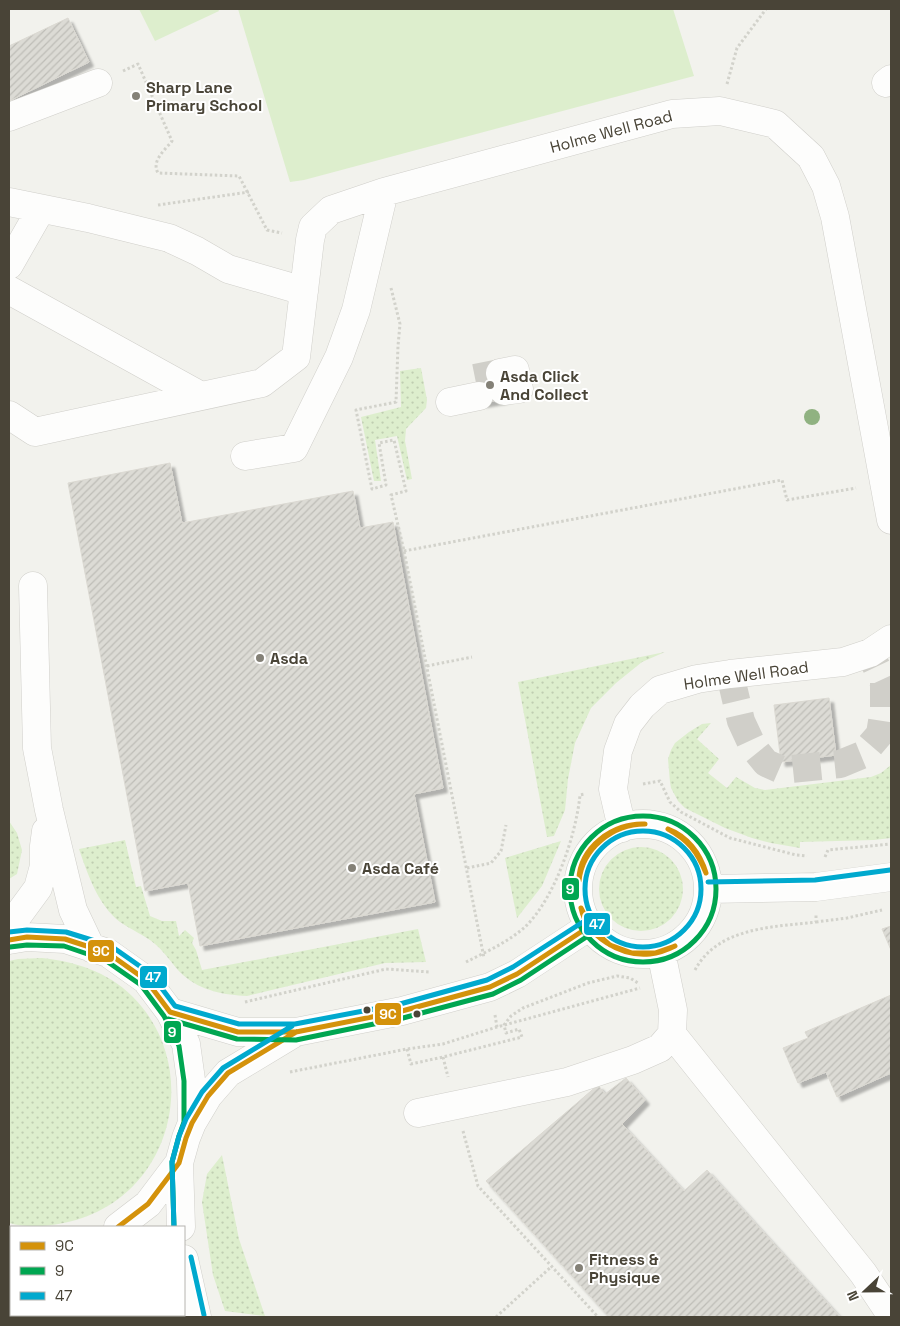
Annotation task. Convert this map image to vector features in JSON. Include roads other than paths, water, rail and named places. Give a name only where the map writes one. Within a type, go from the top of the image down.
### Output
[{"type":"street","points":[[9,117],[98,83]]},
{"type":"street","name":"Holme Well Road","points":[[9,415],[35,432],[262,383],[296,357],[313,227],[331,210],[384,192],[672,114],[720,112],[775,124],[811,157],[826,186],[835,217],[891,520]]},
{"type":"street","points":[[245,456],[294,448],[339,357],[356,310],[384,192]]},
{"type":"street","points":[[9,202],[169,238],[197,251],[228,269],[304,291]]},
{"type":"street","points":[[9,265],[41,209]]},
{"type":"street","points":[[9,290],[201,396]]},
{"type":"street","points":[[448,393],[499,383]]},
{"type":"street","points":[[33,586],[37,748],[49,810],[73,910],[91,948]]},
{"type":"street","name":"Holme Well Road","points":[[622,828],[613,789],[618,751],[628,724],[642,706],[660,690],[697,679],[843,662],[870,653],[891,639]]},
{"type":"street","points":[[9,925],[38,888],[44,866],[44,846],[49,810]]},
{"type":"street","points":[[630,824],[666,827],[682,836],[694,848],[704,864],[708,882],[708,898],[704,914],[695,929],[683,941],[669,950],[653,954],[636,954],[621,951],[607,944],[585,920],[577,890],[580,872],[587,855],[598,841],[613,830],[622,828],[630,824]]},
{"type":"street","points":[[708,888],[816,887],[891,878]]},
{"type":"street","points":[[170,1012],[238,1032],[296,1032],[402,1011],[490,987],[517,974],[590,926]]},
{"type":"street","points":[[9,940],[27,937],[64,939],[108,953],[146,980],[170,1012],[186,1044],[192,1080],[192,1123]]},
{"type":"street","points":[[418,1113],[567,1082],[633,1060],[660,1048],[672,1034],[673,1010],[661,952]]},
{"type":"street","points":[[181,1226],[179,1163],[192,1123],[208,1096],[228,1073],[296,1032]]},
{"type":"street","points":[[672,1034],[863,1273],[891,1315]]},
{"type":"street","points":[[119,1226],[148,1204],[179,1163]]},
{"type":"street","points":[[185,1263],[197,1317]]},
{"type":"tunnel","points":[[475,378],[500,373]]},
{"type":"tunnel","points":[[730,674],[741,721],[753,747],[766,763],[782,770],[840,764],[862,755],[880,734],[884,709],[884,683],[870,653]]},
{"type":"place","name":"Sharp Lane Primary School","points":[[136,96]]},
{"type":"place","name":"Asda Click And Collect","points":[[490,385]]},
{"type":"place","name":"Asda","points":[[260,658]]},
{"type":"place","name":"Asda Café","points":[[352,868]]},
{"type":"place","name":"Fitness & Physique","points":[[579,1268]]}]
